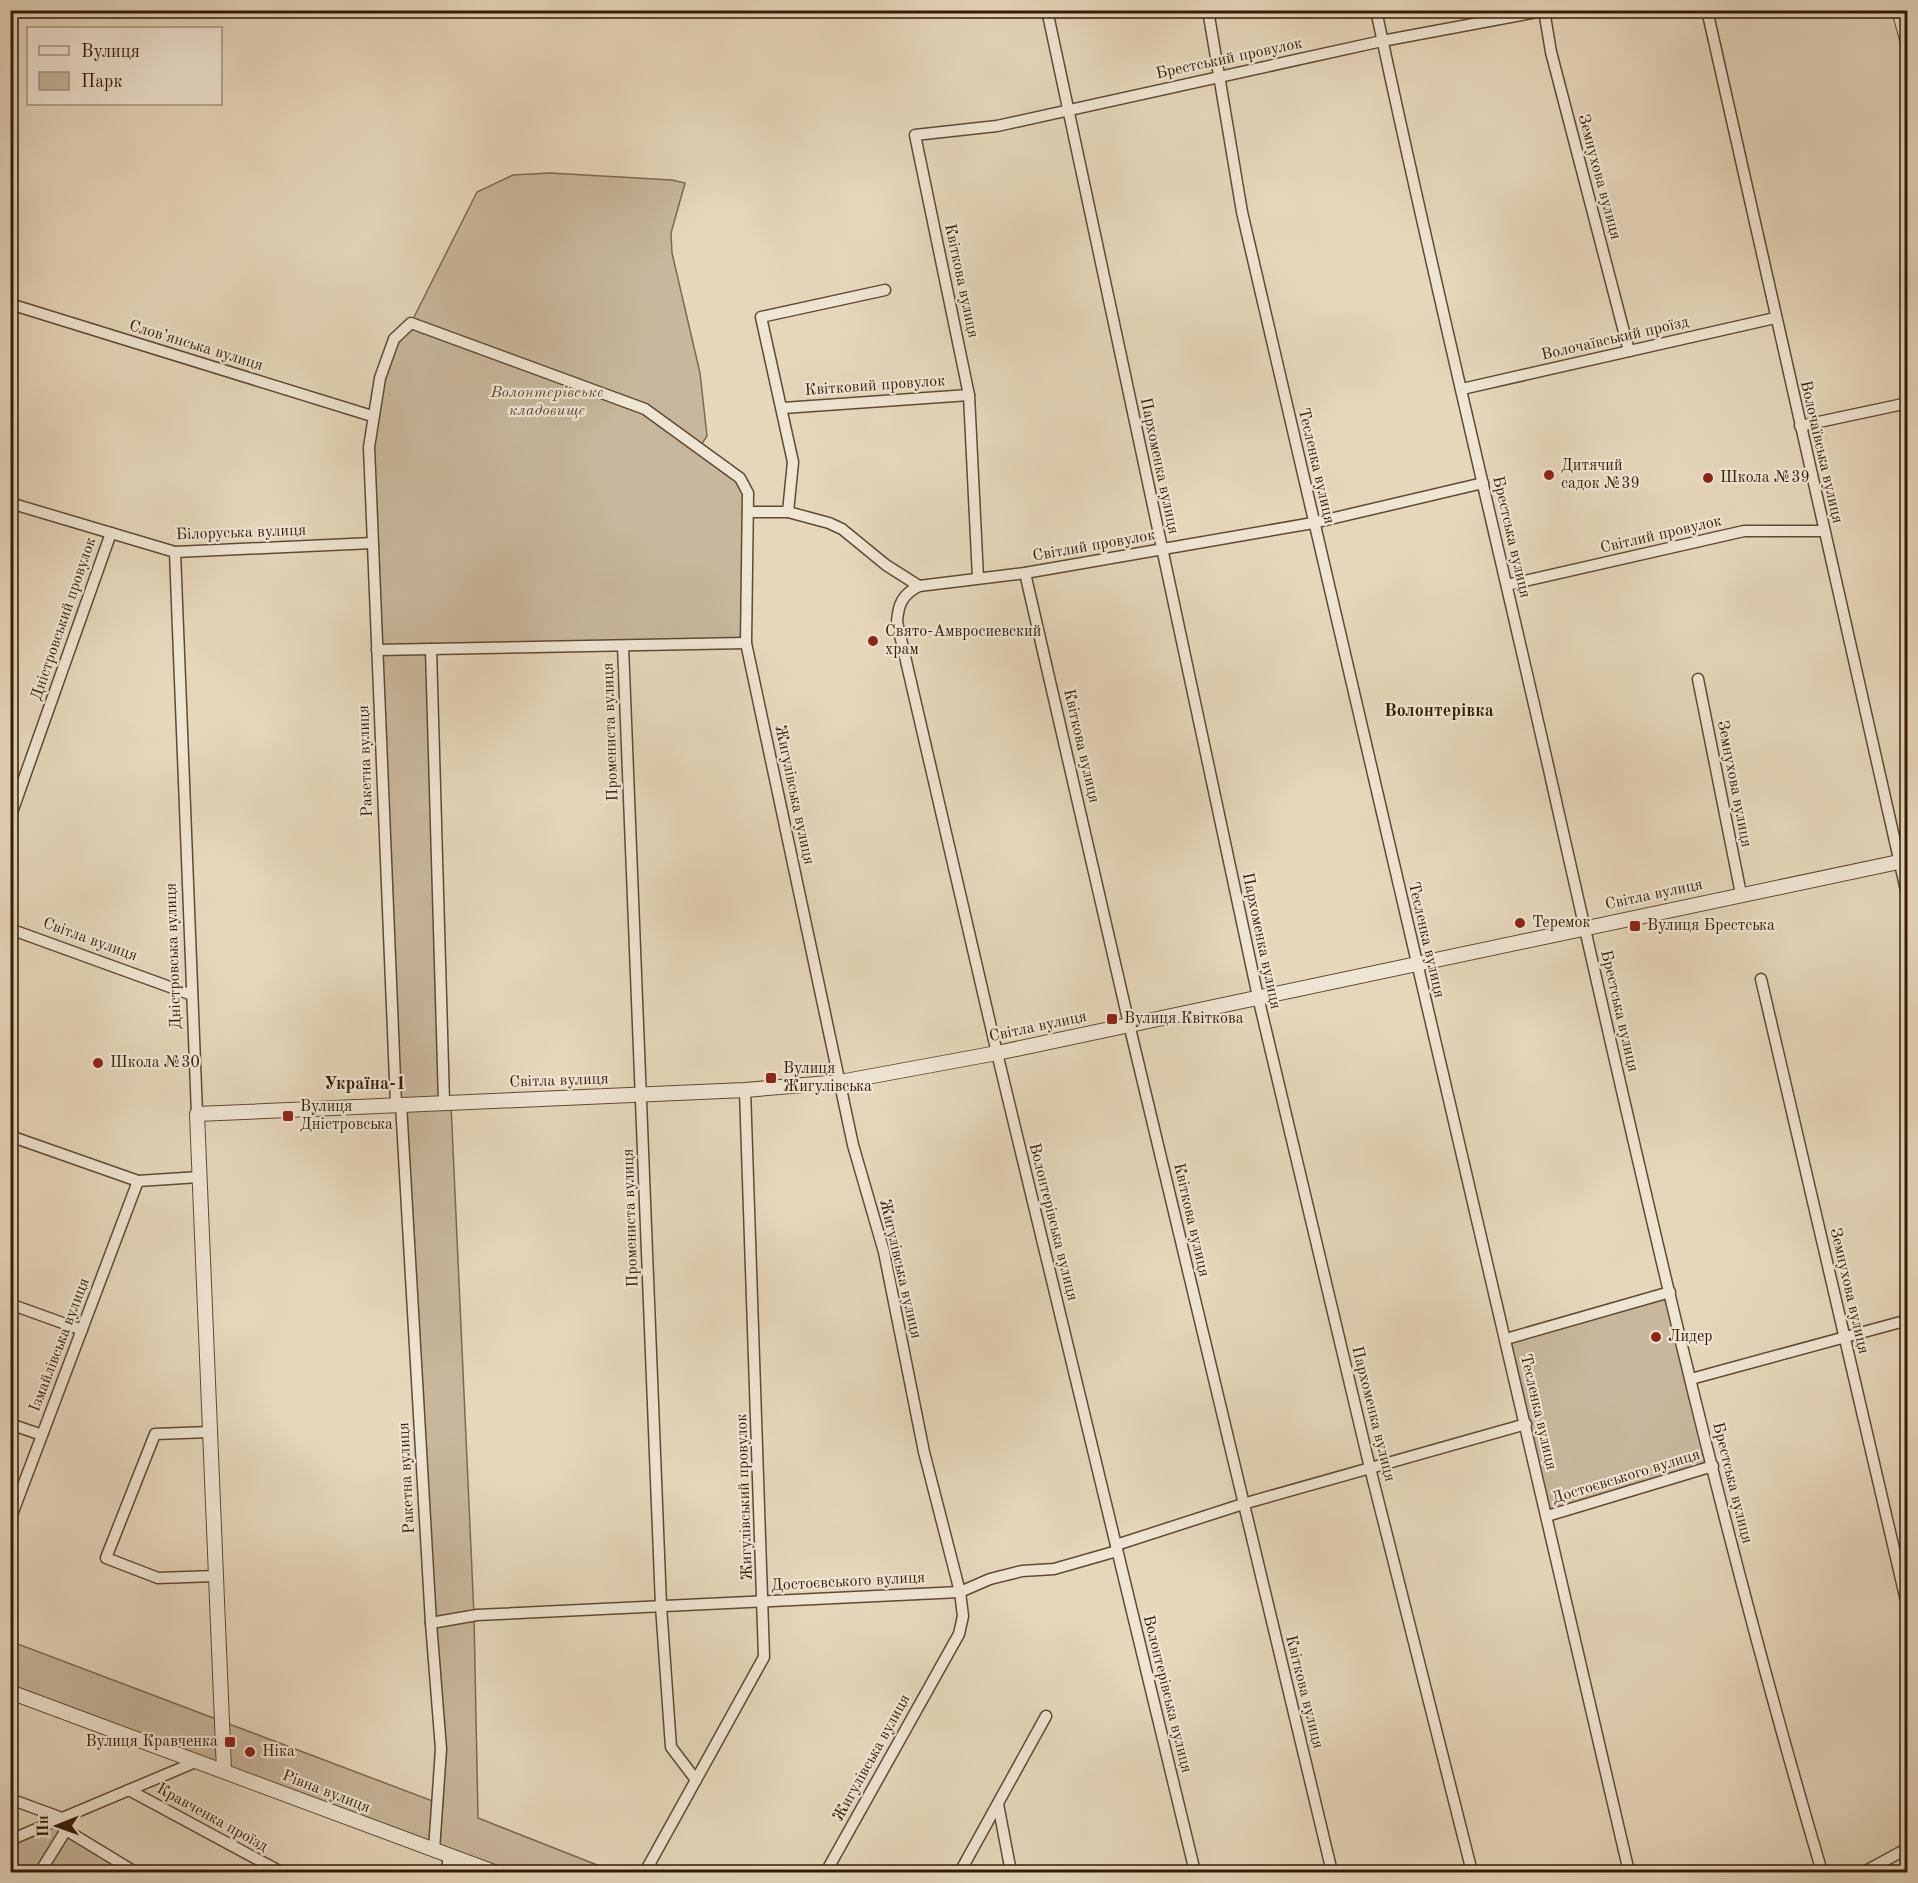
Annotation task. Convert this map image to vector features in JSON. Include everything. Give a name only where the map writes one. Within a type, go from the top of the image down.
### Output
[{"type":"street","name":"Пархоменка вулиця","points":[[1047,10],[1258,997],[1370,1468],[1472,1872]]},
{"type":"street","name":"Тесленка вулиця","points":[[1209,10],[1242,212],[1629,1872]]},
{"type":"street","name":"Брестська вулиця","points":[[1376,10],[1584,926],[1690,1379],[1775,1712],[1822,1872]]},
{"type":"street","name":"Волочаївська вулиця","points":[[1707,10],[1824,531],[1903,860],[1908,899]]},
{"type":"street","points":[[1899,10],[1908,43]]},
{"type":"street","name":"Брестський провулок","points":[[915,135],[997,126],[1383,40],[1545,11]]},
{"type":"street","name":"Земнухова вулиця","points":[[1545,11],[1551,52],[1629,351]]},
{"type":"street","name":"Квіткова вулиця","points":[[915,135],[969,394],[978,578]]},
{"type":"street","points":[[788,512],[793,462],[783,408],[761,318],[885,290]]},
{"type":"street","name":"Слов’янська вулиця","points":[[10,304],[372,416]]},
{"type":"street","name":"Волочаївський проїзд","points":[[1462,389],[1775,318]]},
{"type":"street","name":"Ракетна вулиця","points":[[434,1850],[441,1749],[430,1623],[398,1104],[369,467],[372,416],[380,378],[394,339],[411,323],[645,409],[740,478],[748,493],[748,512]]},
{"type":"street","name":"Квітковий провулок","points":[[783,408],[969,394]]},
{"type":"street","points":[[1800,426],[1908,403]]},
{"type":"street","name":"Світлий провулок","points":[[919,586],[1025,573],[1313,523],[1483,483]]},
{"type":"street","name":"Білоруська вулиця","points":[[10,502],[175,552],[372,543]]},
{"type":"street","points":[[748,512],[788,512],[842,530],[886,565],[919,586]]},
{"type":"street","name":"Жигулівська вулиця","points":[[748,512],[746,643],[853,1145],[884,1252],[924,1452],[960,1592],[963,1616],[959,1634],[826,1872]]},
{"type":"street","name":"Світлий провулок","points":[[1507,585],[1744,531],[1824,531]]},
{"type":"street","name":"Дністровський провулок","points":[[10,818],[111,532]]},
{"type":"street","name":"Дністровська вулиця","points":[[175,552],[224,1771]]},
{"type":"street","name":"Квіткова вулиця","points":[[1025,573],[1129,1024],[1332,1872]]},
{"type":"street","name":"Волонтерівська вулиця","points":[[919,586],[909,591],[902,599],[897,622],[997,1053],[1195,1872]]},
{"type":"street","points":[[377,650],[746,643]]},
{"type":"street","name":"Промениста вулиця","points":[[623,646],[661,1606],[671,1747],[696,1780]]},
{"type":"street","points":[[431,649],[444,1102]]},
{"type":"street","name":"Земнухова вулиця","points":[[1698,679],[1741,894]]},
{"type":"street","name":"Світла вулиця","points":[[196,1114],[744,1090],[840,1082],[997,1053],[1584,926],[1903,860]]},
{"type":"street","name":"Світла вулиця","points":[[10,929],[192,995]]},
{"type":"street","name":"Земнухова вулиця","points":[[1761,979],[1908,1609]]},
{"type":"street","name":"Жигулівський провулок","points":[[645,1872],[764,1657],[764,1601],[744,1090]]},
{"type":"street","points":[[10,1136],[138,1181],[199,1177]]},
{"type":"street","name":"Ізмайлівська вулиця","points":[[10,1520],[138,1181]]},
{"type":"street","points":[[1506,1339],[1670,1292]]},
{"type":"street","points":[[10,1304],[82,1329]]},
{"type":"street","points":[[1690,1379],[1908,1320]]},
{"type":"street","points":[[10,1424],[42,1435]]},
{"type":"street","name":"Достоєвського вулиця","points":[[430,1623],[477,1615],[960,1592],[990,1579],[1022,1571],[1054,1569],[1244,1504],[1526,1424]]},
{"type":"street","points":[[210,1432],[155,1434],[106,1558],[158,1578],[216,1576]]},
{"type":"street","name":"Достоєвського вулиця","points":[[1547,1516],[1713,1466]]},
{"type":"street","name":"Рівна вулиця","points":[[10,1692],[448,1855],[480,1870],[494,1872]]},
{"type":"street","points":[[960,1872],[1046,1716]]},
{"type":"street","points":[[10,1840],[198,1761]]},
{"type":"street","name":"Кравченка проїзд","points":[[129,1790],[281,1872]]},
{"type":"street","points":[[10,1799],[62,1818]]},
{"type":"street","points":[[998,1804],[1011,1872]]},
{"type":"street","points":[[62,1818],[66,1830],[135,1872]]},
{"type":"street","points":[[40,1872],[66,1830]]},
{"type":"street","points":[[1864,1872],[1908,1848]]},
{"type":"street","points":[[448,1855],[448,1872]]},
{"type":"green space","name":"Волонтерівське кладовище","points":[[550,173],[672,180],[685,183],[671,233],[672,253],[700,373],[707,436],[699,448],[746,485],[746,643],[428,649],[440,1104],[451,1104],[474,1616],[478,1818],[615,1872],[502,1872],[476,1863],[476,1872],[451,1872],[451,1854],[11,1689],[10,1641],[443,1805],[444,1749],[399,1101],[369,447],[394,339],[411,323],[477,192],[513,175]]},
{"type":"green space","points":[[1668,1295],[1710,1464],[1549,1513],[1508,1341]]},
{"type":"green space","points":[[53,1827],[126,1872],[11,1872],[11,1845]]},
{"type":"place","name":"Дитячий садок №39","points":[[1549,475]]},
{"type":"place","name":"Школа №39","points":[[1708,478]]},
{"type":"place","name":"Свято-Амвросиевский храм","points":[[873,641]]},
{"type":"place","name":"Теремок","points":[[1520,923]]},
{"type":"place","name":"Вулиця Брестська","points":[[1635,926]]},
{"type":"place","name":"Вулиця Квіткова","points":[[1112,1019]]},
{"type":"place","name":"Школа №30","points":[[98,1063]]},
{"type":"place","name":"Вулиця Жигулівська","points":[[771,1078]]},
{"type":"place","name":"Вулиця Дністровська","points":[[288,1116]]},
{"type":"place","name":"Лидер","points":[[1656,1337]]},
{"type":"place","name":"Вулиця Кравченка","points":[[230,1742]]},
{"type":"place","name":"Ніка","points":[[250,1752]]},
{"type":"district","name":"Волонтерівка","points":[[1439,711]]},
{"type":"district","name":"Україна-1","points":[[365,1084]]}]
